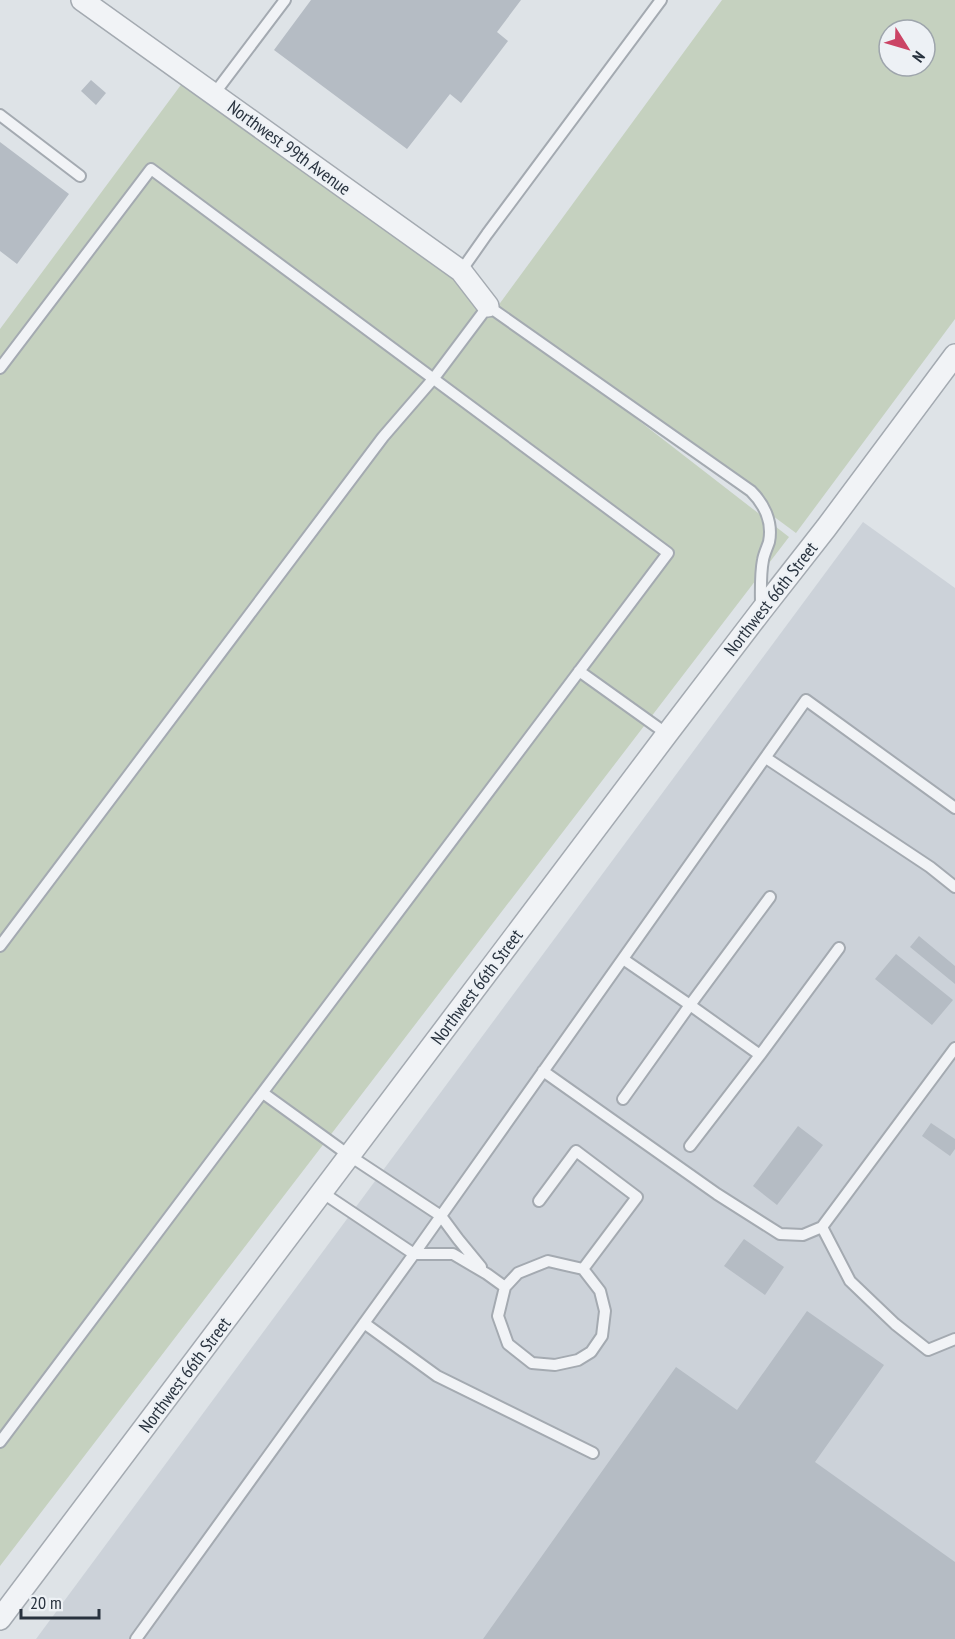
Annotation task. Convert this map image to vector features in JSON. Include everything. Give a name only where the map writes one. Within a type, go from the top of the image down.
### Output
[{"type":"street","name":"Northwest 99th Avenue","points":[[81,0],[461,271],[488,306]]},
{"type":"street","name":"Northwest 66th Street","points":[[0,1619],[955,355]]},
{"type":"lane","points":[[214,94],[285,0]]},
{"type":"lane","points":[[461,271],[661,0]]},
{"type":"lane","points":[[0,115],[80,176]]},
{"type":"lane","points":[[0,368],[151,169],[668,553],[0,1442]]},
{"type":"lane","points":[[0,946],[383,437],[434,378],[488,306],[758,498],[766,511],[770,526],[769,540],[763,560],[760,611]]},
{"type":"lane","points":[[579,671],[667,734]]},
{"type":"lane","points":[[136,1639],[414,1254],[806,700],[955,808]]},
{"type":"lane","points":[[766,758],[930,867],[955,887]]},
{"type":"lane","points":[[623,1099],[770,897]]},
{"type":"lane","points":[[690,1146],[839,948]]},
{"type":"lane","points":[[623,959],[760,1055]]},
{"type":"lane","points":[[543,1071],[717,1194],[780,1234],[803,1235],[822,1227],[955,1048]]},
{"type":"lane","points":[[263,1093],[350,1156],[441,1216],[487,1274]]},
{"type":"lane","points":[[539,1201],[576,1151],[637,1197],[583,1269]]},
{"type":"lane","points":[[323,1192],[414,1254],[453,1254],[505,1287]]},
{"type":"lane","points":[[822,1227],[850,1281],[895,1324],[928,1350],[955,1339]]},
{"type":"lane","points":[[548,1262],[583,1269],[600,1291],[605,1311],[602,1336],[591,1352],[578,1360],[555,1365],[532,1363],[508,1344],[498,1316],[505,1287],[518,1273],[548,1262]]},
{"type":"lane","points":[[364,1323],[437,1376],[593,1453]]},
{"type":"shaded area","points":[[863,522],[955,588],[955,1639],[36,1639]]},
{"type":"green space","points":[[722,0],[955,0],[955,319],[796,533],[531,337],[789,537],[0,1566],[0,329],[189,74],[495,310]]},
{"type":"building","points":[[311,0],[521,0],[497,32],[508,41],[461,103],[450,94],[407,149],[274,50]]},
{"type":"building","points":[[91,80],[106,93],[96,105],[81,91]]},
{"type":"building","points":[[0,142],[69,194],[17,264],[0,251]]},
{"type":"building","points":[[919,936],[955,966],[955,984],[910,947]]},
{"type":"building","points":[[896,954],[953,1000],[932,1025],[875,979]]},
{"type":"building","points":[[931,1123],[955,1139],[955,1149],[950,1156],[922,1136]]},
{"type":"building","points":[[798,1126],[823,1145],[777,1205],[753,1186]]},
{"type":"building","points":[[744,1239],[784,1267],[765,1295],[724,1266]]},
{"type":"building","points":[[807,1311],[884,1365],[815,1462],[955,1562],[955,1639],[483,1639],[676,1367],[737,1410]]}]
